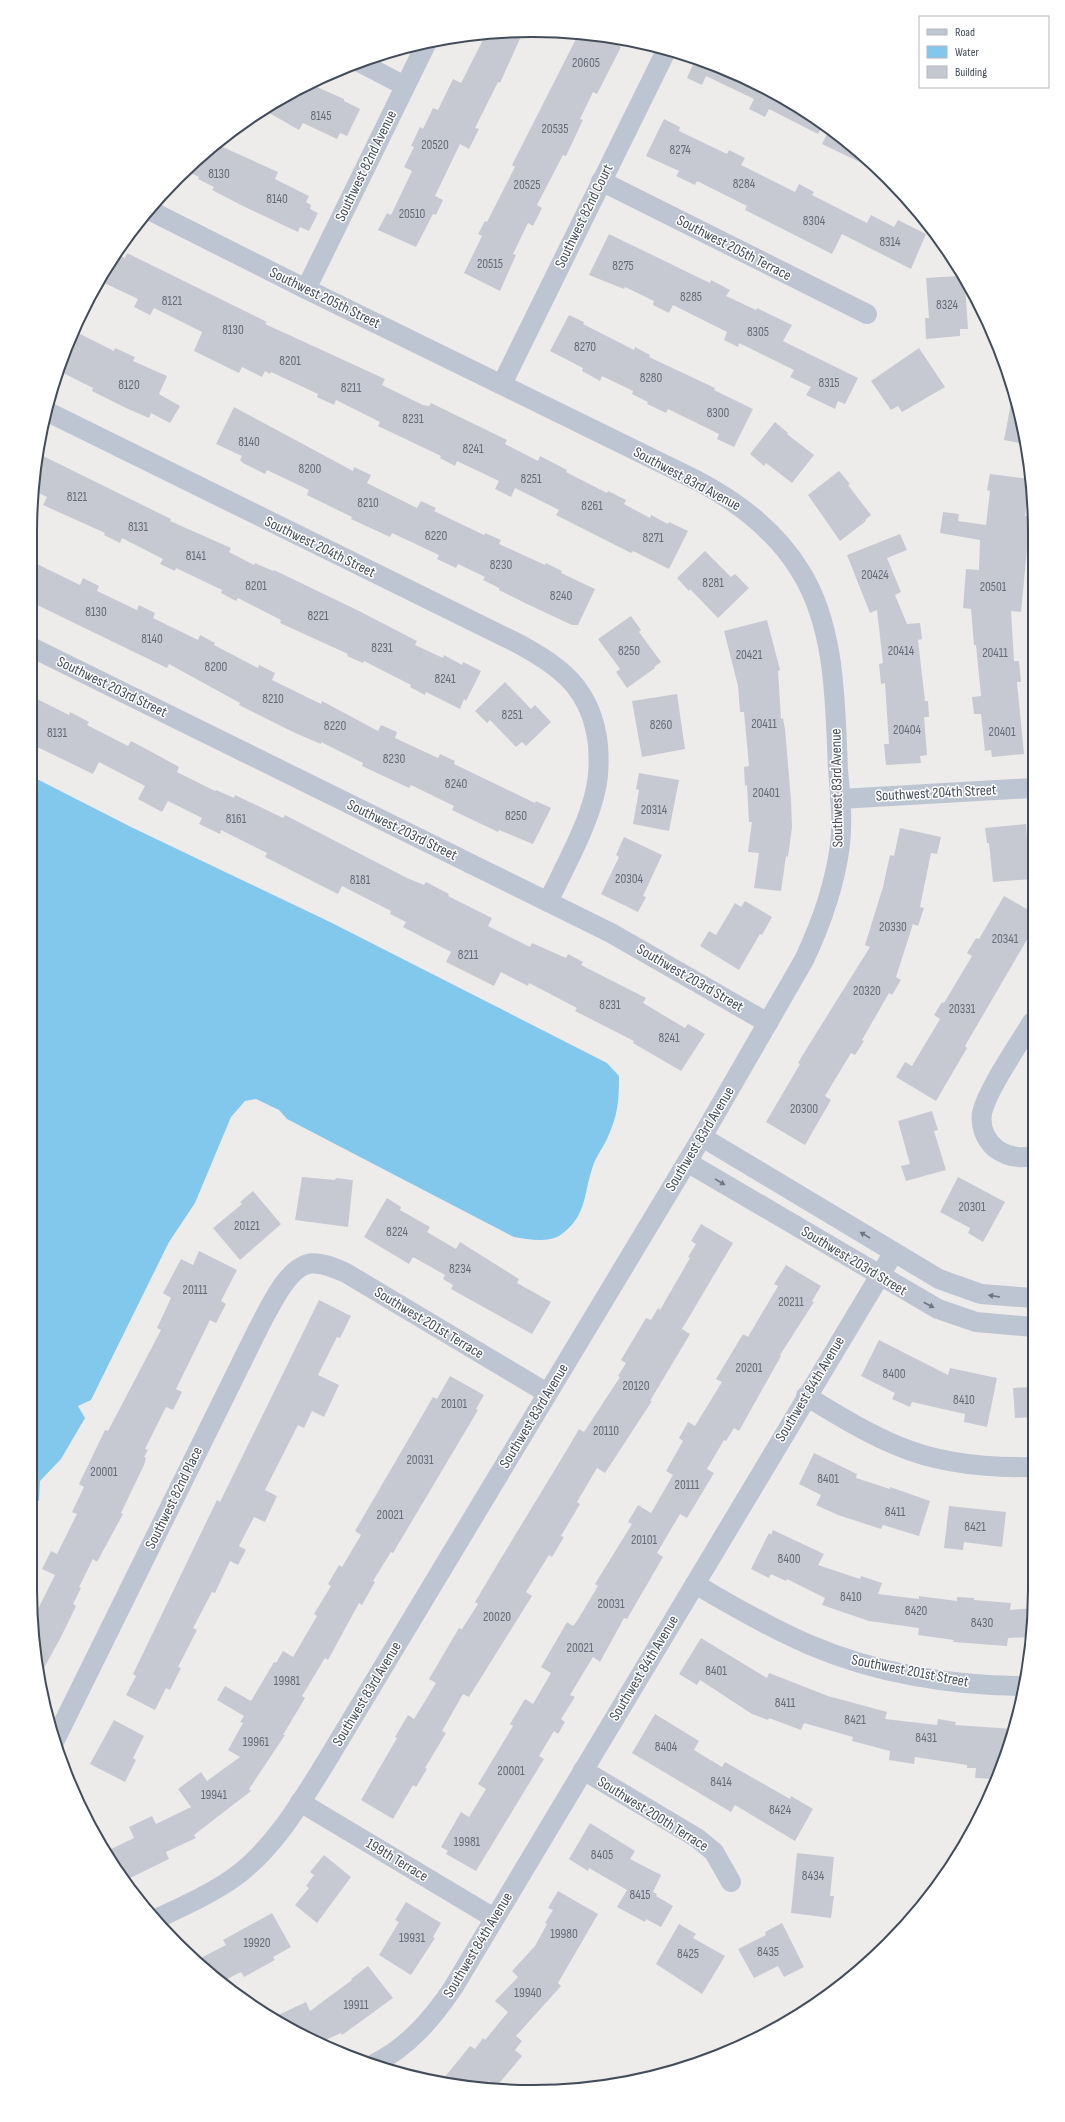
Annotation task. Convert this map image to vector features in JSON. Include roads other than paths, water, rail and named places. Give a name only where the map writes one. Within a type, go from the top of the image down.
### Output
[{"type":"street","name":"Southwest 82nd Avenue","points":[[306,289],[423,50]]},
{"type":"street","name":"Southwest 82nd Court","points":[[502,384],[664,55]]},
{"type":"street","points":[[366,66],[405,86]]},
{"type":"street","name":"Southwest 205th Terrace","points":[[601,181],[867,314]]},
{"type":"street","name":"Southwest 205th Street","points":[[154,213],[306,289],[502,384]]},
{"type":"street","name":"Southwest 83rd Avenue","points":[[161,1917],[225,1884],[238,1875],[267,1846],[300,1802],[341,1738],[547,1393],[702,1138],[804,960],[824,909],[835,873],[840,843],[840,799],[835,710],[827,641],[821,617],[801,572],[782,546],[750,513],[711,488],[502,384]]},
{"type":"street","name":"Southwest 204th Street","points":[[52,414],[526,648],[554,666],[584,697],[591,710],[597,735],[599,763],[596,787],[587,818],[548,902]]},
{"type":"street","name":"Southwest 203rd Street","points":[[37,650],[548,902],[634,946],[768,1023]]},
{"type":"street","name":"Southwest 204th Street","points":[[840,799],[1028,788]]},
{"type":"street","points":[[1028,1029],[990,1093],[982,1114],[982,1130],[993,1146],[1010,1156],[1028,1156]]},
{"type":"street","name":"Southwest 203rd Street","points":[[702,1138],[939,1279],[969,1291],[996,1296],[1028,1298]]},
{"type":"street","name":"Southwest 203rd Street","points":[[687,1162],[925,1303],[961,1318],[991,1325],[1028,1327]]},
{"type":"street","name":"Southwest 84th Avenue","points":[[379,2061],[406,2043],[428,2022],[453,1988],[806,1396],[894,1252]]},
{"type":"street","name":"Southwest 201st Terrace","points":[[307,1264],[327,1266],[346,1273],[547,1393]]},
{"type":"street","name":"Southwest 82nd Place","points":[[58,1733],[258,1329],[283,1285],[294,1273],[307,1264]]},
{"type":"street","points":[[806,1396],[868,1432],[911,1451],[974,1465],[1028,1467]]},
{"type":"street","name":"Southwest 201st Street","points":[[695,1584],[793,1638],[849,1659],[892,1670],[948,1680],[1018,1686]]},
{"type":"street","name":"Southwest 200th Terrace","points":[[583,1770],[697,1838],[714,1852],[730,1882]]},
{"type":"street","name":"199th Terrace","points":[[300,1802],[494,1918]]},
{"type":"water","points":[[37,779],[131,827],[330,922],[607,1063],[619,1076],[616,1115],[607,1139],[593,1165],[583,1206],[575,1221],[568,1229],[559,1236],[543,1240],[514,1237],[287,1119],[279,1110],[256,1099],[245,1101],[231,1117],[195,1203],[169,1242],[91,1400],[78,1406],[85,1418],[61,1459],[40,1481],[39,1500],[37,1503]]}]
